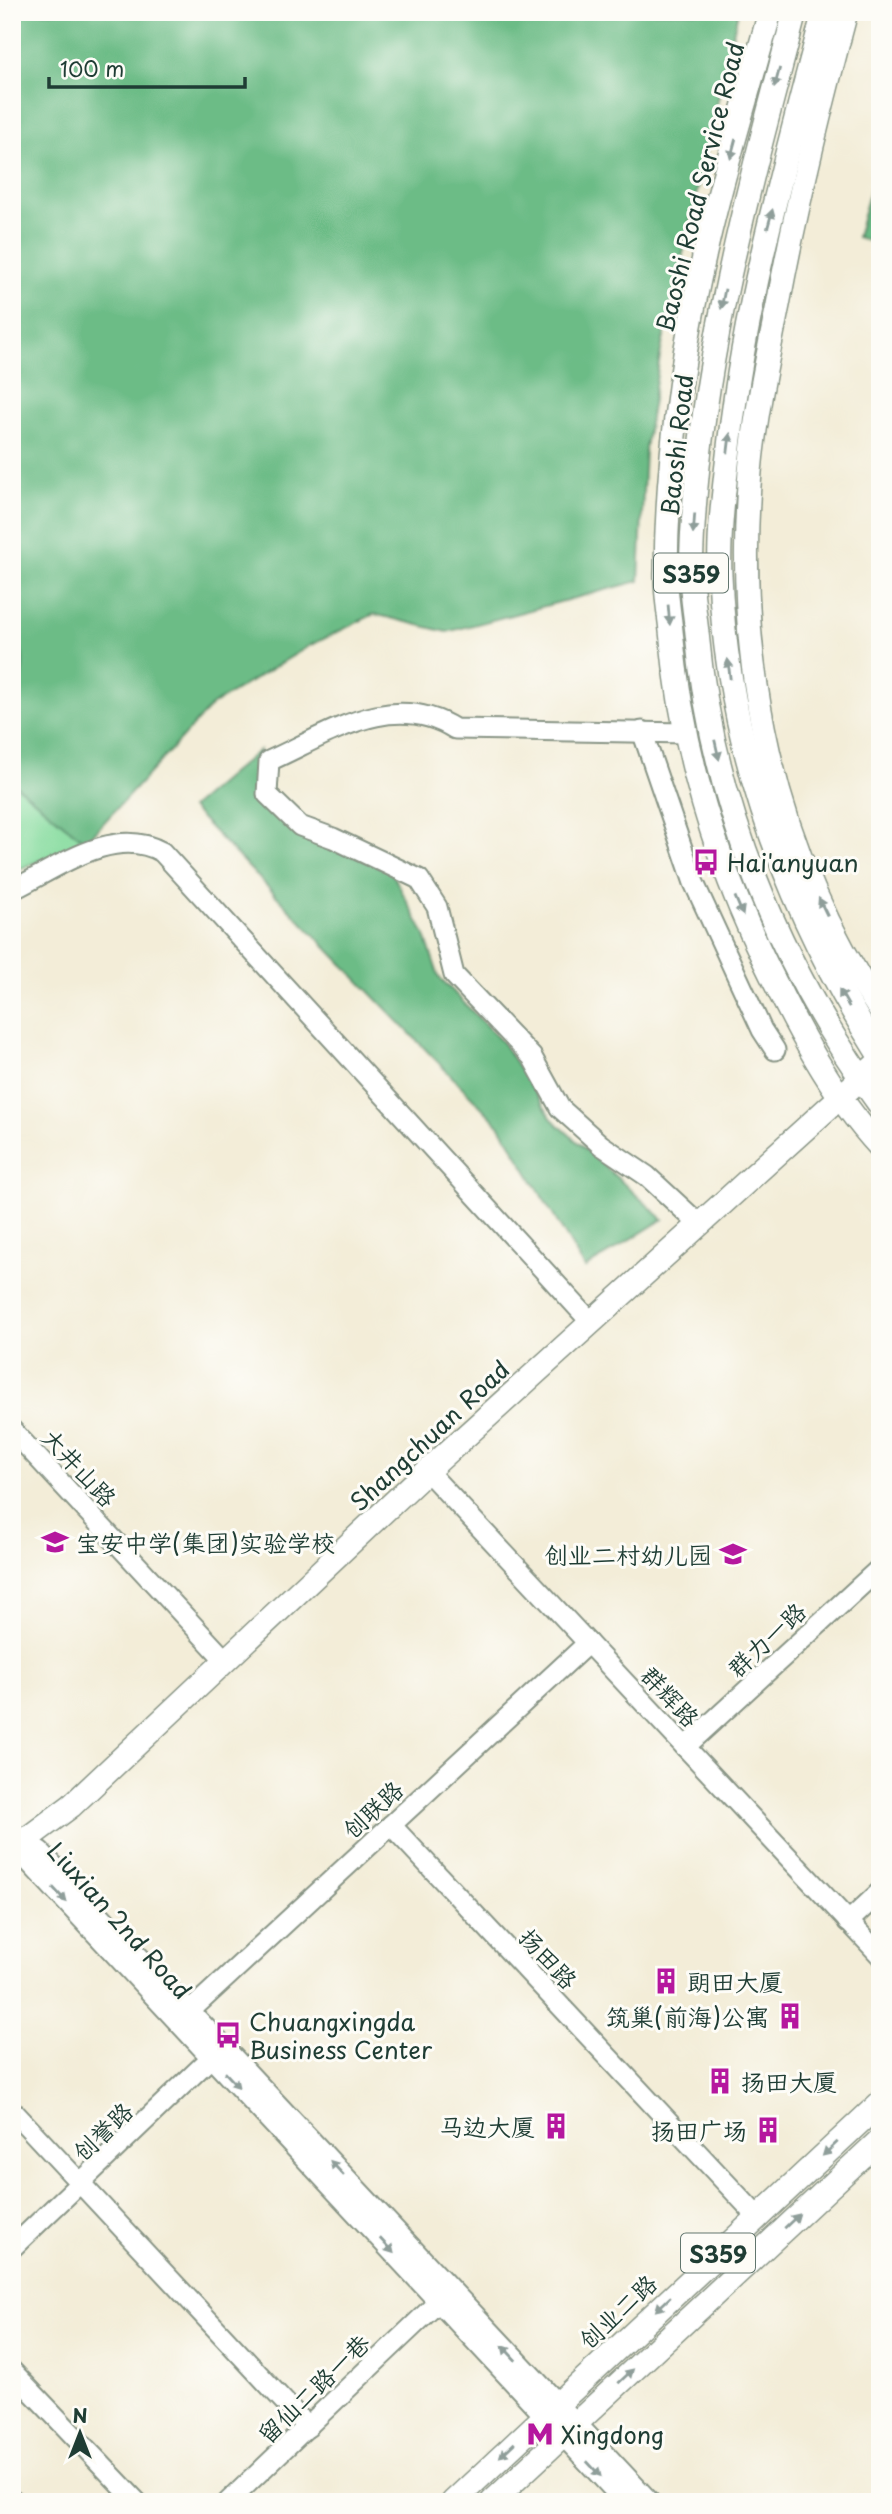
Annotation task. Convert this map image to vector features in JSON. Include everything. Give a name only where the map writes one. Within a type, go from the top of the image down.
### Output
[{"type":"main road","name":"Baoshi Road Service Road","points":[[770,12],[707,244],[685,352],[672,465],[665,573],[676,685],[701,795],[736,903],[794,1022],[841,1096],[880,1147]]},
{"type":"main road","name":"Baoshi Road","points":[[795,12],[732,250],[711,357],[698,468],[691,573],[701,681],[726,788],[761,894],[817,1009],[880,1105]]},
{"type":"main road","name":"S359","points":[[824,12],[760,257],[739,363],[726,471],[720,573],[729,677],[753,780],[787,883],[841,995],[880,1056]]},
{"type":"main road","points":[[846,12],[786,263],[757,419],[746,544],[747,618],[764,743],[782,803],[807,876],[839,942],[880,1010]]},
{"type":"main road","name":"Shangchuan Road","points":[[17,1840],[50,1825],[427,1471],[880,1061]]},
{"type":"main road","name":"创业二路","points":[[453,2502],[880,2103]]},
{"type":"main road","name":"S359","points":[[492,2502],[880,2140]]},
{"type":"street","points":[[687,733],[455,729],[430,715],[388,712],[269,761],[267,794],[300,826],[333,838],[419,879],[437,907],[454,975],[532,1058],[560,1108],[601,1145],[647,1176],[699,1224]]},
{"type":"street","points":[[642,731],[694,883],[756,1018],[775,1050]]},
{"type":"street","points":[[12,890],[111,843],[138,842],[162,852],[591,1322]]},
{"type":"street","name":"大井山路","points":[[12,1430],[226,1661]]},
{"type":"street","name":"群辉路","points":[[427,1471],[880,1955]]},
{"type":"street","name":"群力一路","points":[[685,1747],[880,1568]]},
{"type":"street","name":"创联路","points":[[190,2011],[588,1643]]},
{"type":"street","name":"扬田路","points":[[391,1825],[757,2216]]},
{"type":"street","name":"Liuxian 2nd Road","points":[[17,1840],[40,1851],[190,2011],[217,2052]]},
{"type":"street","name":"Liuxian 2nd Road","points":[[17,1840],[29,1862],[217,2052],[569,2429]]},
{"type":"street","points":[[848,1922],[880,1892]]},
{"type":"street","name":"创誉路","points":[[12,2248],[82,2184],[217,2052]]},
{"type":"street","points":[[12,2110],[308,2427]]},
{"type":"street","name":"留仙二路一巷","points":[[228,2502],[431,2308]]},
{"type":"street","points":[[12,2371],[137,2502]]},
{"type":"street","points":[[569,2429],[625,2502]]},
{"type":"street","points":[[569,2429],[650,2502]]},
{"type":"green space","points":[[12,12],[738,12],[661,350],[645,448],[639,581],[447,632],[374,614],[309,646],[212,705],[86,842],[12,782],[12,720],[23,665],[19,641],[12,628]]},
{"type":"green space","points":[[880,155],[880,245],[857,237]]},
{"type":"green space","points":[[12,628],[21,649],[22,672],[12,716]]},
{"type":"green space","points":[[259,750],[255,793],[296,833],[391,871],[424,933],[439,977],[503,1043],[552,1119],[663,1219],[585,1268],[500,1126],[191,808]]},
{"type":"green space","points":[[12,782],[86,842],[12,872]]},
{"type":"place","name":"Hai'anyuan","points":[[706,862]]},
{"type":"place","name":"宝安中学(集团)实验学校","points":[[55,1542]]},
{"type":"place","name":"创业二村幼儿园","points":[[733,1554]]},
{"type":"place","name":"朗田大厦","points":[[666,1981]]},
{"type":"place","name":"筑巢(前海)公寓","points":[[790,2016]]},
{"type":"place","name":"Chuangxingda Business Center","points":[[228,2035]]},
{"type":"place","name":"扬田大厦","points":[[720,2081]]},
{"type":"place","name":"马边大厦","points":[[556,2126]]},
{"type":"place","name":"扬田广场","points":[[768,2130]]},
{"type":"place","name":"Xingdong","points":[[540,2434]]}]
